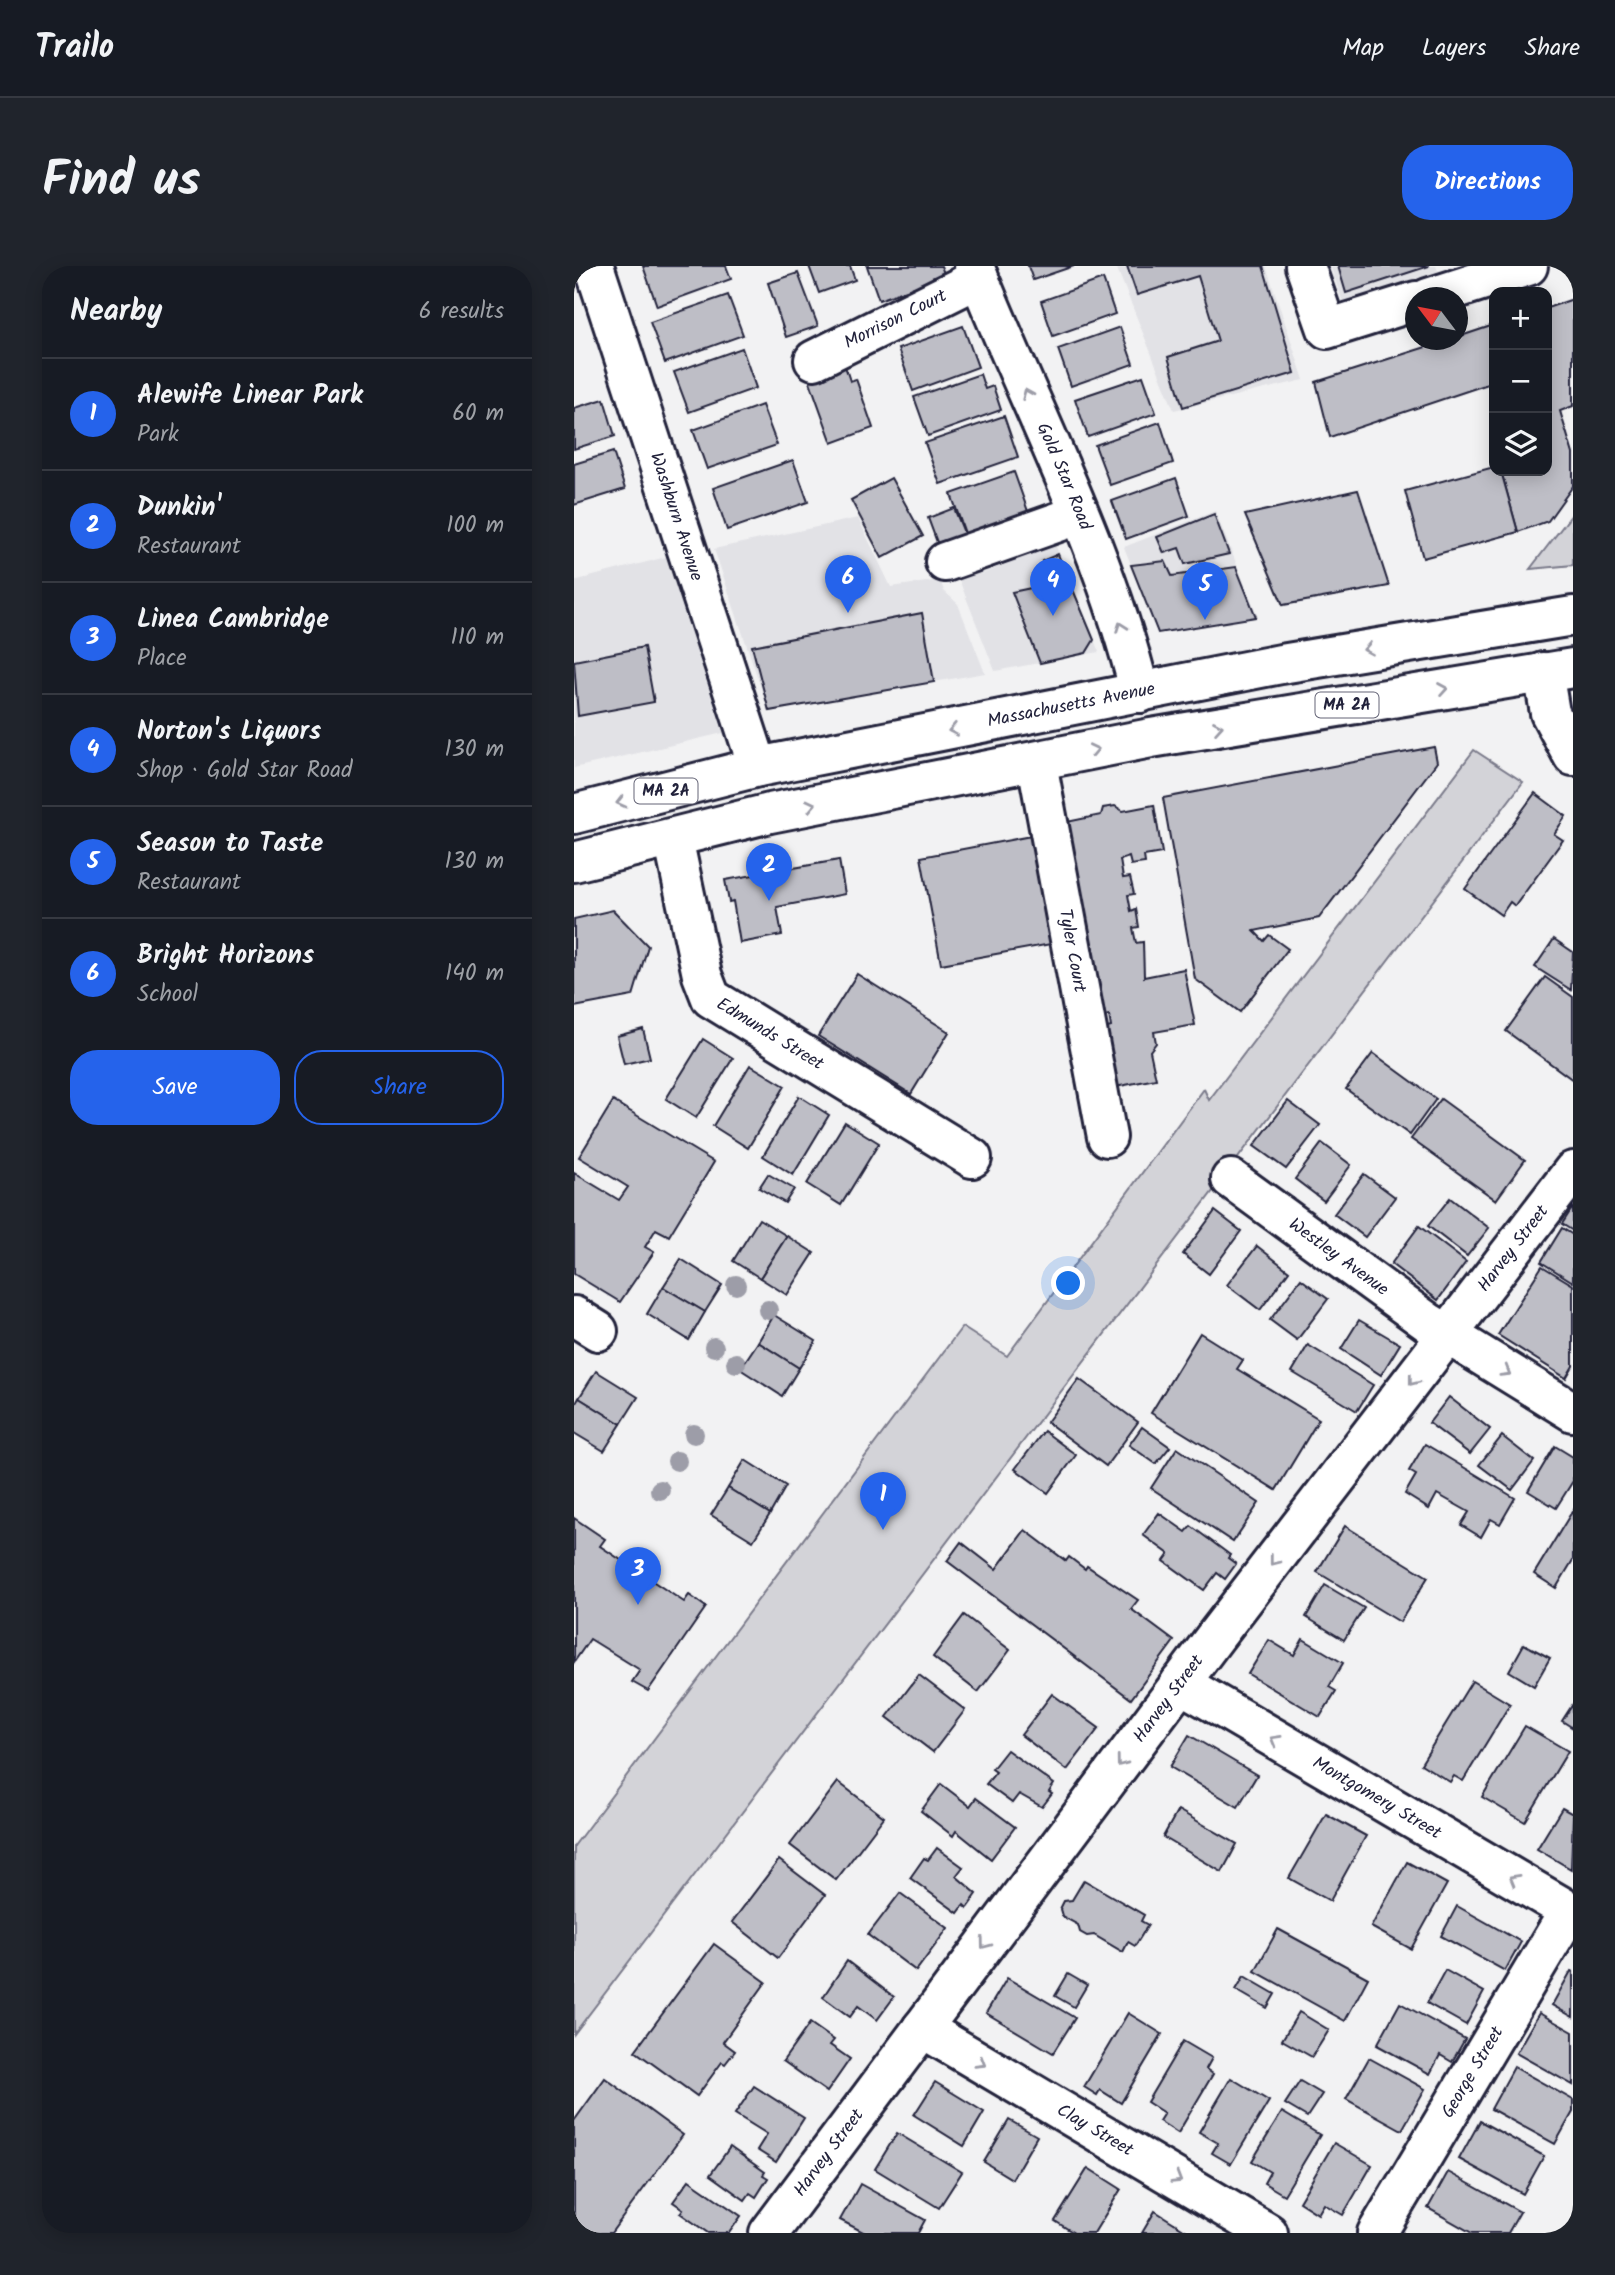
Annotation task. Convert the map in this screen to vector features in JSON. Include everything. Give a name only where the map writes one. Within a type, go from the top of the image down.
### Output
[{"type":"street","name":"Washburn Avenue","points":[[594,266],[758,767],[770,813]]},
{"type":"street","points":[[1305,266],[1327,329],[1405,304]]},
{"type":"street","points":[[1462,287],[1528,266]]},
{"type":"street","name":"Morrison Court","points":[[814,360],[977,272]]},
{"type":"street","name":"Gold Star Road","points":[[977,272],[1125,635],[1151,738]]},
{"type":"street","points":[[945,562],[1078,515]]},
{"type":"street","name":"Massachusetts Avenue","points":[[574,814],[758,767],[1281,664],[1573,616]]},
{"type":"street","points":[[1536,621],[1558,670],[1550,713],[1573,757]]},
{"type":"street","name":"MA 2A","points":[[574,862],[770,813],[1037,763],[1151,738],[1558,670]]},
{"type":"street","name":"Tyler Court","points":[[1030,715],[1107,1137]]},
{"type":"street","name":"Edmunds Street","points":[[663,792],[706,988],[711,998],[972,1158]]},
{"type":"street","name":"Harvey Street","points":[[769,2233],[1180,1683],[1573,1171]]},
{"type":"street","name":"Westley Avenue","points":[[1231,1179],[1448,1336],[1573,1412]]},
{"type":"street","name":"Montgomery Street","points":[[1180,1683],[1571,1912]]},
{"type":"street","name":"George Street","points":[[1377,2233],[1571,1912]]},
{"type":"street","name":"Clay Street","points":[[922,2028],[1268,2233]]},
{"type":"shaded area","points":[[1116,266],[1266,266],[1304,380],[1174,410]]},
{"type":"shaded area","points":[[1330,266],[1436,266],[1438,271],[1343,303]]},
{"type":"shaded area","points":[[1215,511],[1258,617],[1158,633],[1124,547]]},
{"type":"shaded area","points":[[1573,513],[1573,565],[1530,569]]},
{"type":"shaded area","points":[[858,518],[891,587],[940,580],[944,591],[958,604],[985,673],[769,711],[714,549]]},
{"type":"shaded area","points":[[1055,544],[1099,652],[995,671],[958,577],[984,573]]},
{"type":"shaded area","points":[[666,557],[723,733],[574,768],[574,581]]},
{"type":"shaded area","points":[[1474,750],[1523,782],[574,2034],[574,1846],[962,1327],[1007,1356],[1204,1089],[1209,1100]]},
{"type":"building","points":[[643,266],[726,266],[731,279],[657,306]]},
{"type":"building","points":[[809,266],[850,266],[855,280],[819,293]]},
{"type":"building","points":[[867,266],[941,266],[945,276],[879,300]]},
{"type":"building","points":[[1028,266],[1074,266],[1033,280]]},
{"type":"building","points":[[1127,266],[1263,266],[1295,373],[1183,407],[1168,357],[1218,341],[1198,276],[1137,295]]},
{"type":"building","points":[[1338,266],[1429,266],[1346,293]]},
{"type":"building","points":[[798,273],[818,326],[786,337],[768,283]]},
{"type":"building","points":[[1103,279],[1115,314],[1053,336],[1041,301]]},
{"type":"building","points":[[728,295],[743,335],[665,363],[650,322]]},
{"type":"building","points":[[1573,299],[1573,406],[1560,411],[1573,454],[1573,486],[1548,521],[1518,532],[1502,476],[1552,476],[1552,306]]},
{"type":"building","points":[[963,326],[978,367],[913,391],[898,349]]},
{"type":"building","points":[[1120,327],[1133,364],[1071,386],[1058,349]]},
{"type":"building","points":[[1489,327],[1489,384],[1330,437],[1316,382],[1417,350],[1468,350],[1468,334]]},
{"type":"building","points":[[742,348],[756,388],[689,412],[674,372]]},
{"type":"building","points":[[844,363],[850,381],[856,379],[873,428],[832,443],[808,376]]},
{"type":"building","points":[[980,374],[985,389],[993,386],[1001,410],[928,436],[914,397]]},
{"type":"building","points":[[1143,376],[1156,413],[1088,437],[1075,399]]},
{"type":"building","points":[[604,399],[615,436],[574,449],[574,408]]},
{"type":"building","points":[[762,405],[777,445],[707,469],[693,430]]},
{"type":"building","points":[[1004,416],[1018,457],[940,484],[925,443]]},
{"type":"building","points":[[1160,422],[1173,463],[1110,485],[1095,445]]},
{"type":"building","points":[[613,452],[625,489],[574,505],[574,464]]},
{"type":"building","points":[[793,460],[808,502],[727,530],[713,488]]},
{"type":"building","points":[[1489,468],[1489,476],[1502,476],[1518,532],[1423,558],[1405,491]]},
{"type":"building","points":[[1014,472],[1030,517],[967,539],[951,494]]},
{"type":"building","points":[[891,478],[923,536],[882,558],[851,500]]},
{"type":"building","points":[[1176,478],[1189,516],[1126,539],[1112,501]]},
{"type":"building","points":[[1358,490],[1389,586],[1283,605],[1245,515]]},
{"type":"building","points":[[954,508],[965,535],[938,545],[928,518]]},
{"type":"building","points":[[1214,514],[1229,554],[1185,564],[1179,548],[1164,553],[1157,537]]},
{"type":"building","points":[[1058,554],[1067,577],[1051,582],[1042,561]]},
{"type":"building","points":[[1165,561],[1172,576],[1236,567],[1256,617],[1158,633],[1131,565]]},
{"type":"building","points":[[1069,580],[1094,640],[1086,653],[1040,663],[1012,592]]},
{"type":"building","points":[[922,613],[934,682],[769,711],[752,646]]},
{"type":"building","points":[[644,647],[654,702],[578,716],[574,661]]},
{"type":"building","points":[[1434,747],[1437,762],[1319,918],[1254,931],[1264,941],[1269,935],[1288,949],[1240,1012],[1195,979],[1163,798]]},
{"type":"building","points":[[1535,793],[1566,816],[1554,834],[1563,840],[1515,906],[1510,902],[1501,915],[1465,889]]},
{"type":"building","points":[[1154,805],[1162,853],[1144,856],[1145,863],[1131,865],[1129,857],[1120,860],[1123,878],[1130,877],[1134,894],[1128,895],[1131,911],[1136,909],[1139,927],[1133,928],[1136,943],[1143,942],[1144,977],[1184,969],[1195,1025],[1154,1032],[1156,1043],[1150,1051],[1156,1079],[1115,1087],[1104,1029],[1111,1027],[1109,1015],[1101,1017],[1062,823],[1101,815],[1103,808],[1115,806],[1123,811]]},
{"type":"building","points":[[1031,836],[1051,944],[941,964],[921,857]]},
{"type":"building","points":[[839,860],[845,894],[777,907],[782,935],[740,943],[733,901],[729,902],[725,880]]},
{"type":"building","points":[[613,910],[648,946],[633,996],[574,1007],[574,919]]},
{"type":"building","points":[[1554,939],[1573,952],[1571,990],[1535,967]]},
{"type":"building","points":[[857,974],[949,1032],[911,1094],[818,1036]]},
{"type":"building","points":[[1545,977],[1573,997],[1573,1080],[1506,1031]]},
{"type":"building","points":[[643,1029],[650,1058],[624,1064],[617,1036]]},
{"type":"building","points":[[703,1039],[733,1058],[696,1118],[666,1099]]},
{"type":"building","points":[[1373,1053],[1436,1099],[1410,1135],[1346,1089]]},
{"type":"building","points":[[750,1065],[785,1086],[748,1148],[713,1126]]},
{"type":"building","points":[[799,1096],[829,1115],[793,1175],[763,1156]]},
{"type":"building","points":[[1441,1099],[1525,1160],[1496,1200],[1411,1139]]},
{"type":"building","points":[[613,1101],[714,1162],[669,1236],[656,1229],[645,1247],[654,1252],[620,1302],[574,1274],[574,1173],[619,1200],[628,1187],[579,1157]]},
{"type":"building","points":[[1288,1101],[1320,1125],[1286,1169],[1254,1146]]},
{"type":"building","points":[[845,1122],[879,1143],[841,1205],[807,1184]]},
{"type":"building","points":[[1322,1143],[1351,1165],[1324,1201],[1295,1179]]},
{"type":"building","points":[[768,1174],[794,1189],[785,1203],[759,1188]]},
{"type":"building","points":[[1364,1174],[1395,1197],[1365,1237],[1334,1214]]},
{"type":"building","points":[[1450,1198],[1489,1228],[1467,1256],[1428,1226]]},
{"type":"building","points":[[1573,1207],[1573,1231],[1562,1224]]},
{"type":"building","points":[[1215,1211],[1241,1231],[1209,1274],[1183,1254]]},
{"type":"building","points":[[759,1219],[787,1236],[760,1278],[733,1261]]},
{"type":"building","points":[[1419,1226],[1466,1262],[1438,1300],[1391,1264]]},
{"type":"building","points":[[1562,1228],[1573,1235],[1573,1282],[1541,1262]]},
{"type":"building","points":[[787,1236],[814,1253],[787,1295],[760,1278]]},
{"type":"building","points":[[1257,1246],[1289,1271],[1260,1310],[1227,1285]]},
{"type":"building","points":[[681,1259],[722,1285],[705,1312],[663,1287]]},
{"type":"building","points":[[1542,1266],[1573,1285],[1573,1366],[1566,1378],[1498,1335]]},
{"type":"building","points":[[1301,1279],[1328,1299],[1297,1340],[1270,1320]]},
{"type":"building","points":[[663,1287],[705,1312],[689,1340],[647,1314]]},
{"type":"building","points":[[774,1315],[816,1341],[799,1368],[758,1342]]},
{"type":"building","points":[[1359,1320],[1400,1344],[1381,1375],[1341,1349]]},
{"type":"building","points":[[1200,1333],[1243,1360],[1237,1369],[1319,1419],[1276,1490],[1151,1413]]},
{"type":"building","points":[[758,1342],[799,1368],[782,1396],[740,1369]]},
{"type":"building","points":[[1308,1345],[1373,1385],[1357,1411],[1292,1372]]},
{"type":"building","points":[[596,1371],[638,1397],[621,1424],[579,1398]]},
{"type":"building","points":[[1079,1379],[1138,1422],[1106,1466],[1047,1422]]},
{"type":"building","points":[[1449,1397],[1490,1429],[1470,1454],[1429,1423]]},
{"type":"building","points":[[579,1398],[621,1424],[604,1451],[574,1433],[574,1406]]},
{"type":"building","points":[[1142,1427],[1170,1447],[1156,1464],[1129,1445]]},
{"type":"building","points":[[1044,1431],[1076,1455],[1048,1493],[1015,1469]]},
{"type":"building","points":[[1502,1436],[1534,1461],[1512,1490],[1479,1465]]},
{"type":"building","points":[[1425,1444],[1515,1498],[1500,1524],[1491,1519],[1481,1537],[1461,1525],[1469,1512],[1437,1494],[1429,1509],[1405,1494],[1416,1475],[1409,1471]]},
{"type":"building","points":[[1555,1446],[1573,1457],[1573,1481],[1556,1508],[1528,1491]]},
{"type":"building","points":[[1177,1448],[1259,1503],[1233,1542],[1151,1488]]},
{"type":"building","points":[[745,1460],[786,1486],[770,1514],[728,1488]]},
{"type":"building","points":[[728,1488],[770,1514],[753,1541],[711,1515]]},
{"type":"building","points":[[1573,1510],[1573,1560],[1556,1588],[1534,1574]]},
{"type":"building","points":[[1159,1513],[1186,1532],[1191,1526],[1230,1555],[1228,1558],[1236,1564],[1225,1579],[1217,1573],[1204,1590],[1164,1561],[1169,1554],[1143,1535]]},
{"type":"building","points":[[574,1518],[605,1539],[600,1546],[684,1602],[689,1595],[706,1607],[648,1691],[632,1682],[640,1670],[590,1639],[574,1662]]},
{"type":"building","points":[[1345,1526],[1428,1577],[1400,1622],[1317,1572]]},
{"type":"building","points":[[1025,1530],[1066,1561],[1069,1557],[1085,1569],[1087,1566],[1138,1600],[1131,1609],[1174,1641],[1131,1699],[947,1561],[961,1542],[996,1569]]},
{"type":"building","points":[[1325,1585],[1364,1608],[1344,1640],[1306,1617]]},
{"type":"building","points":[[964,1615],[1010,1650],[978,1692],[933,1657]]},
{"type":"building","points":[[1303,1639],[1343,1663],[1329,1687],[1336,1691],[1320,1717],[1248,1674],[1269,1640],[1294,1655]]},
{"type":"building","points":[[1524,1644],[1550,1658],[1534,1686],[1509,1671]]},
{"type":"building","points":[[919,1675],[965,1710],[933,1752],[887,1717]]},
{"type":"building","points":[[1472,1681],[1510,1704],[1463,1781],[1454,1776],[1450,1782],[1421,1764]]},
{"type":"building","points":[[1052,1694],[1099,1728],[1067,1770],[1021,1735]]},
{"type":"building","points":[[1573,1704],[1573,1728],[1562,1721]]},
{"type":"building","points":[[1525,1726],[1568,1751],[1525,1822],[1482,1797]]},
{"type":"building","points":[[1189,1735],[1257,1775],[1238,1807],[1170,1767]]},
{"type":"building","points":[[1007,1750],[1054,1784],[1049,1792],[1052,1794],[1042,1807],[1019,1794],[1012,1803],[986,1784],[996,1772],[992,1769]]},
{"type":"building","points":[[838,1782],[884,1817],[836,1880],[790,1845]]},
{"type":"building","points":[[941,1784],[970,1806],[976,1798],[1015,1827],[991,1859],[956,1831],[953,1836],[921,1811]]},
{"type":"building","points":[[1562,1808],[1573,1814],[1571,1869],[1537,1849]]},
{"type":"building","points":[[1178,1810],[1237,1844],[1222,1872],[1163,1837]]},
{"type":"building","points":[[1326,1814],[1366,1836],[1330,1901],[1289,1878]]},
{"type":"building","points":[[937,1848],[963,1867],[956,1876],[977,1894],[967,1908],[964,1905],[958,1913],[910,1878],[924,1858],[928,1860]]},
{"type":"building","points":[[779,1860],[825,1895],[778,1958],[732,1922]]},
{"type":"building","points":[[1407,1862],[1447,1884],[1411,1949],[1371,1927]]},
{"type":"building","points":[[1084,1880],[1144,1915],[1141,1921],[1148,1925],[1135,1946],[1128,1942],[1123,1952],[1094,1935],[1087,1936],[1080,1932],[1078,1925],[1062,1916],[1060,1909],[1064,1901],[1072,1900]]},
{"type":"building","points":[[900,1893],[948,1928],[916,1971],[868,1935]]},
{"type":"building","points":[[1457,1906],[1521,1942],[1505,1971],[1441,1936]]},
{"type":"building","points":[[1278,1929],[1368,1978],[1345,2021],[1255,1971]]},
{"type":"building","points":[[714,1944],[766,1982],[723,2042],[735,2051],[725,2064],[722,2062],[697,2096],[635,2051]]},
{"type":"building","points":[[847,1961],[894,1997],[877,2020],[858,2006],[850,2017],[823,1997]]},
{"type":"building","points":[[1445,1970],[1484,1992],[1466,2025],[1427,2003]]},
{"type":"building","points":[[1571,1971],[1573,1972],[1573,2017],[1552,2005]]},
{"type":"building","points":[[1068,1974],[1087,1985],[1074,2007],[1055,1996]]},
{"type":"building","points":[[1244,1976],[1275,1994],[1267,2008],[1236,1990]]},
{"type":"building","points":[[1007,1978],[1075,2018],[1053,2053],[986,2013]]},
{"type":"building","points":[[1400,2003],[1465,2039],[1452,2062],[1440,2055],[1430,2074],[1377,2045]]},
{"type":"building","points":[[1299,2012],[1329,2030],[1312,2057],[1282,2040]]},
{"type":"building","points":[[1128,2013],[1162,2034],[1121,2103],[1100,2090],[1097,2095],[1084,2087]]},
{"type":"building","points":[[1539,2013],[1573,2032],[1573,2085],[1516,2053]]},
{"type":"building","points":[[810,2023],[834,2040],[830,2045],[850,2059],[827,2092],[783,2061]]},
{"type":"building","points":[[1183,2041],[1212,2058],[1206,2069],[1213,2074],[1178,2133],[1159,2121],[1164,2113],[1147,2102]]},
{"type":"building","points":[[1369,2058],[1425,2089],[1402,2130],[1346,2099]]},
{"type":"building","points":[[1514,2067],[1573,2100],[1573,2112],[1555,2144],[1491,2109]]},
{"type":"building","points":[[605,2078],[683,2135],[611,2233],[574,2233],[574,2121]]},
{"type":"building","points":[[1231,2078],[1269,2101],[1231,2164],[1212,2153],[1218,2143],[1199,2132]]},
{"type":"building","points":[[1300,2081],[1322,2094],[1307,2117],[1285,2104]]},
{"type":"building","points":[[935,2082],[984,2112],[964,2146],[914,2115]]},
{"type":"building","points":[[754,2086],[804,2118],[776,2162],[757,2150],[767,2134],[735,2114]]},
{"type":"building","points":[[1282,2112],[1320,2135],[1284,2195],[1264,2183],[1270,2172],[1252,2161]]},
{"type":"building","points":[[1009,2120],[1037,2136],[1012,2179],[984,2162]]},
{"type":"building","points":[[1480,2121],[1544,2156],[1523,2194],[1459,2159]]},
{"type":"building","points":[[897,2133],[962,2172],[939,2208],[875,2169]]},
{"type":"building","points":[[1334,2143],[1372,2165],[1343,2215],[1324,2204],[1318,2214],[1299,2202]]},
{"type":"building","points":[[730,2147],[765,2172],[763,2175],[768,2178],[756,2197],[750,2193],[745,2200],[710,2175]]},
{"type":"building","points":[[1088,2168],[1121,2189],[1094,2233],[1074,2233],[1055,2221]]},
{"type":"building","points":[[1448,2172],[1520,2212],[1508,2233],[1472,2233],[1428,2208]]},
{"type":"building","points":[[689,2180],[741,2216],[729,2233],[708,2233],[680,2213],[683,2209],[673,2202]]},
{"type":"building","points":[[860,2184],[925,2220],[918,2233],[865,2233],[840,2220]]},
{"type":"building","points":[[1155,2211],[1190,2233],[1142,2233]]},
{"type":"place","name":"Bright Horizons","points":[[848,613]]},
{"type":"place","name":"Norton's Liquors","points":[[1053,616]]},
{"type":"place","name":"Season to Taste","points":[[1205,620]]},
{"type":"place","name":"Dunkin'","points":[[769,901]]},
{"type":"place","name":"Alewife Linear Park","points":[[883,1530]]},
{"type":"place","name":"Linea Cambridge","points":[[638,1605]]}]
